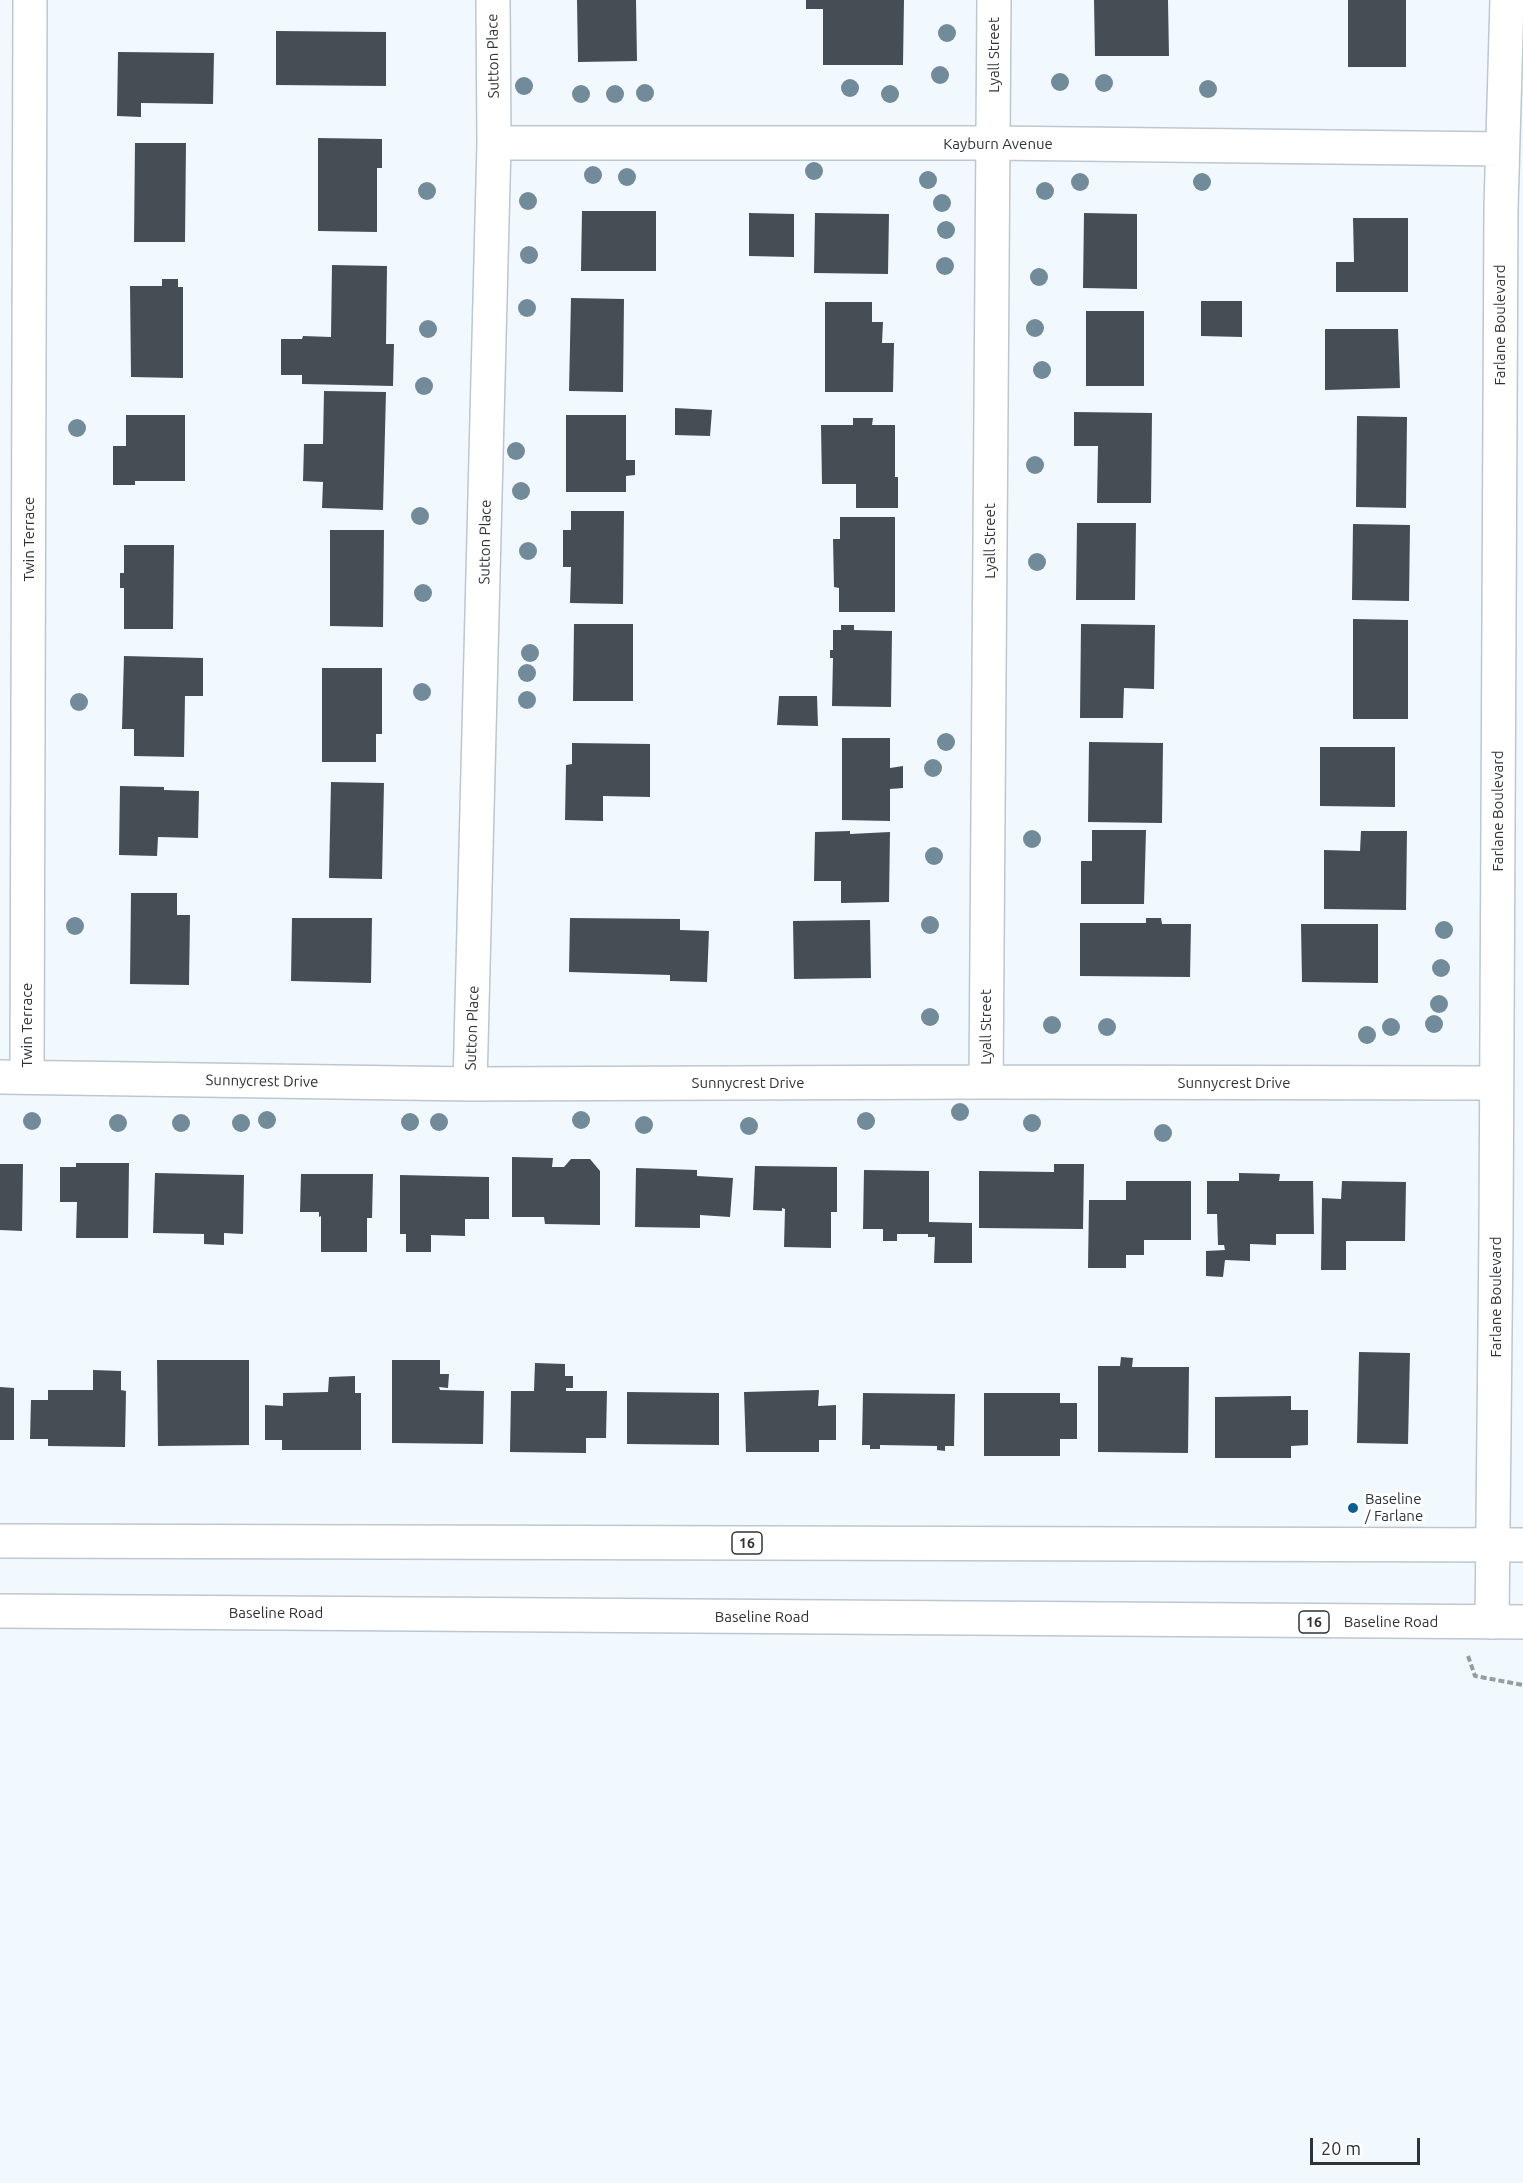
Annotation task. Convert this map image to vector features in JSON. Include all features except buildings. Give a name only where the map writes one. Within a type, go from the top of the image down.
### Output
[{"type":"street","name":"Twin Terrace","points":[[14,1077],[30,0]]},
{"type":"street","name":"Sutton Place","points":[[470,1084],[494,143],[493,0]]},
{"type":"street","name":"Lyall Street","points":[[986,1082],[994,0]]},
{"type":"street","name":"Farlane Boulevard","points":[[1507,0],[1502,149],[1511,519],[1496,1083],[1508,1545],[1507,1622]]},
{"type":"street","name":"Kayburn Avenue","points":[[494,143],[993,143],[1502,149]]},
{"type":"street","name":"Sunnycrest Drive","points":[[14,1077],[470,1084],[1496,1083]]},
{"type":"street","name":"16","points":[[0,1541],[1508,1545]]},
{"type":"street","name":"Baseline Road","points":[[0,1611],[1507,1622]]},
{"type":"path","points":[[1468,1655],[1475,1676],[1523,1685]]},
{"type":"place","name":"Baseline / Farlane","points":[[1353,1508]]}]
